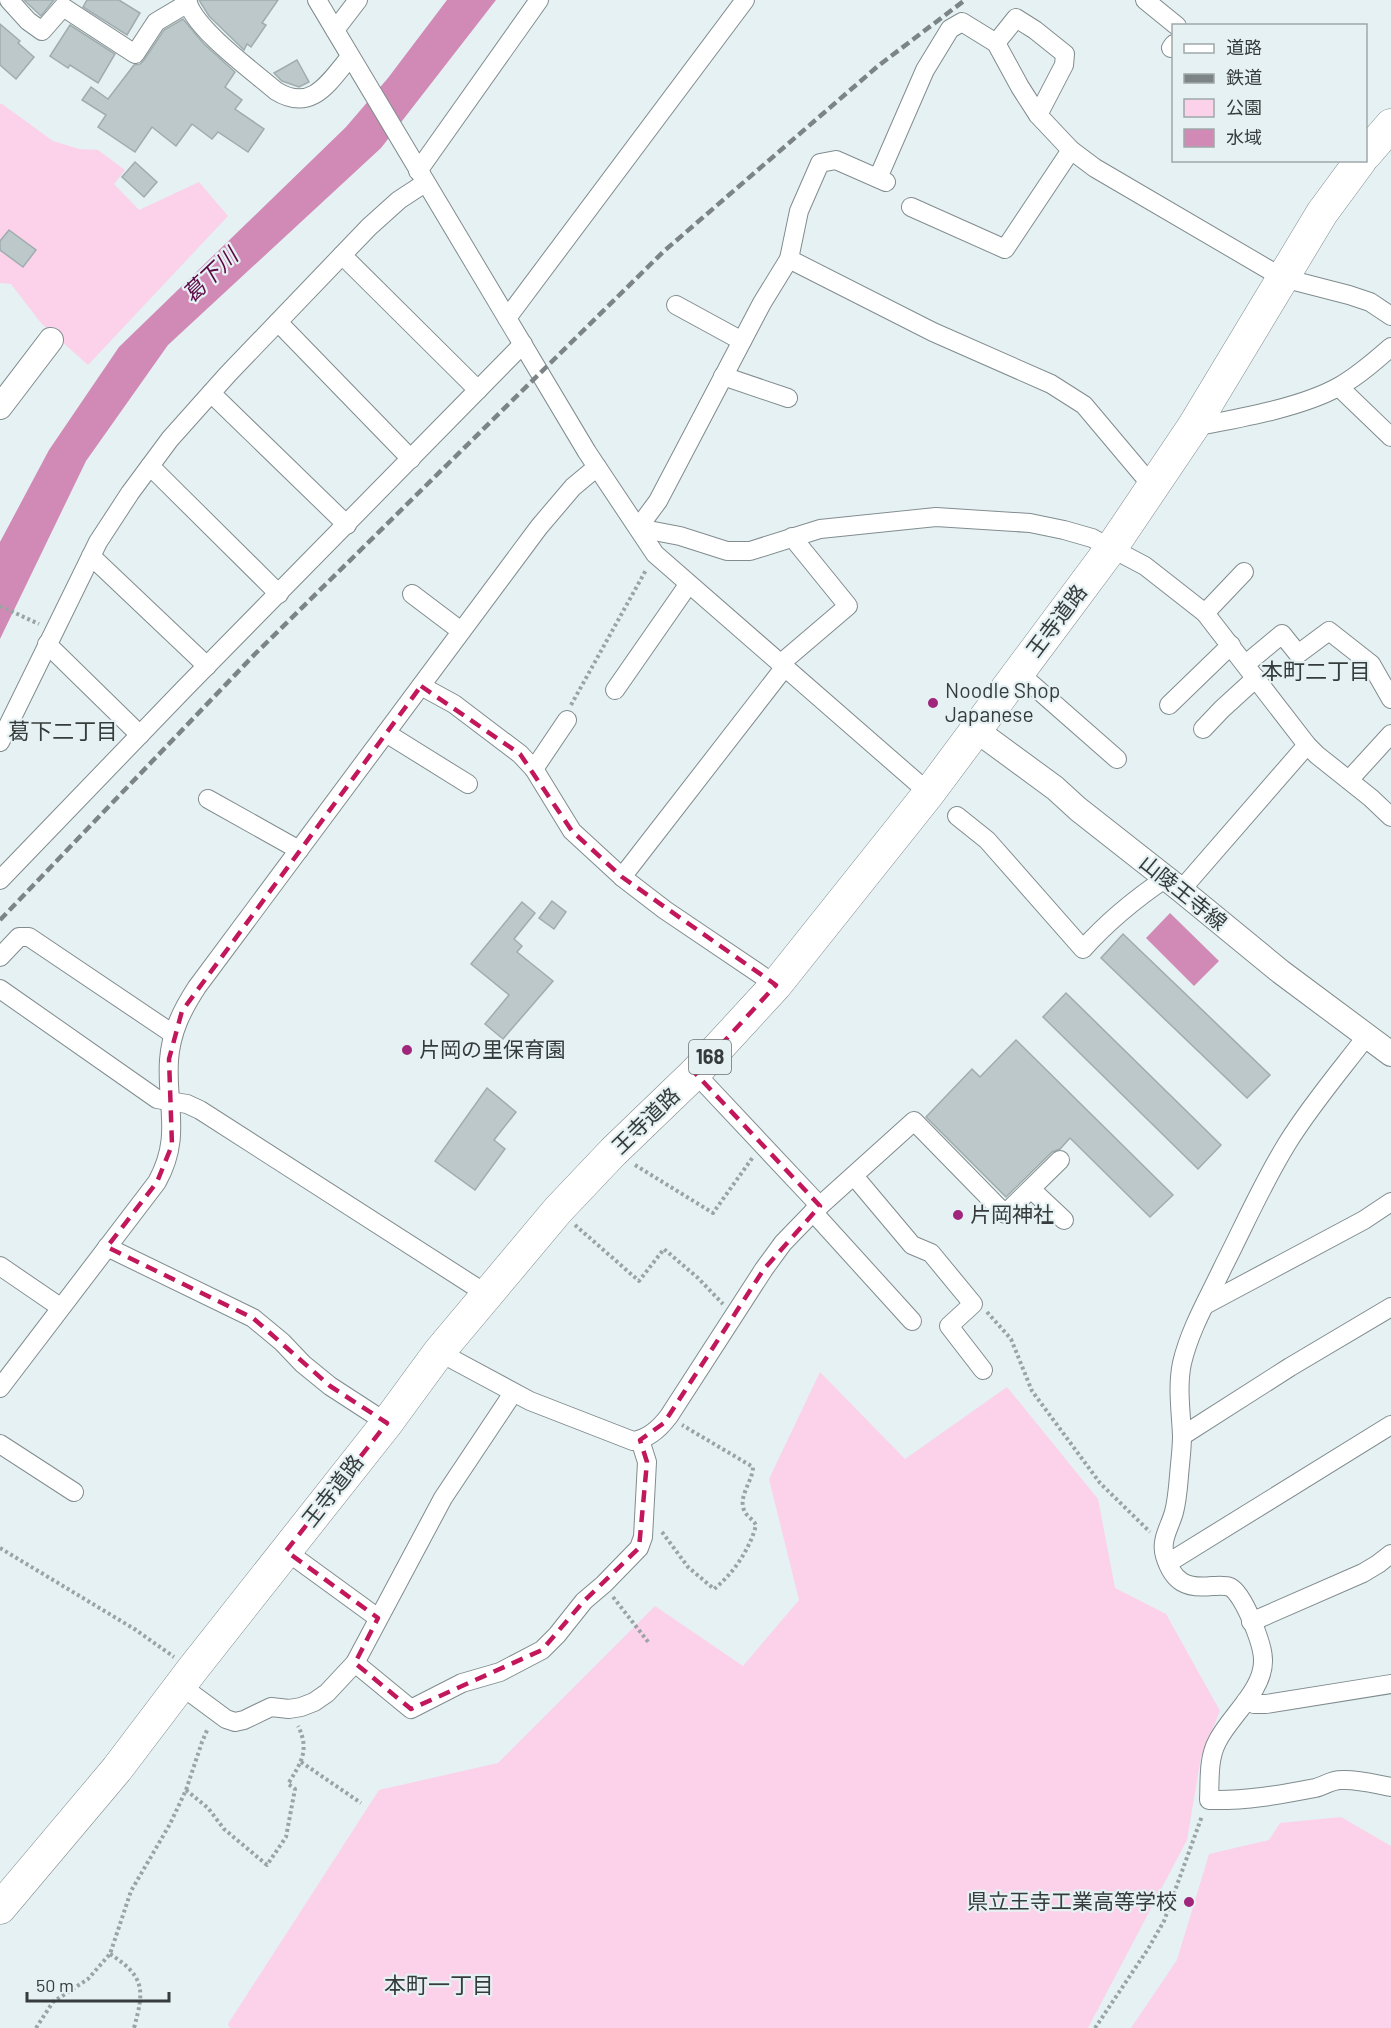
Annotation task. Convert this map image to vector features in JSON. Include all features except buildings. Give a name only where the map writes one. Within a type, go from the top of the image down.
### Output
[{"type":"highway","points":[[1367,152],[1391,125]]},
{"type":"highway","name":"王寺道路","points":[[0,1908],[117,1769],[387,1423],[439,1352],[558,1210],[695,1073],[776,985],[929,793],[1112,547],[1193,427],[1323,213],[1359,162]]},
{"type":"main road","points":[[0,407],[51,340]]},
{"type":"main road","name":"山陵王寺線","points":[[976,730],[1055,788],[1281,972],[1391,1054]]},
{"type":"street","points":[[9,0],[28,21],[42,31],[63,7],[135,54],[156,22],[188,1],[192,13],[209,33],[276,91],[286,96],[307,98],[317,94],[350,57]]},
{"type":"street","points":[[317,0],[597,467],[655,554],[929,793]]},
{"type":"street","points":[[334,30],[358,0]]},
{"type":"street","points":[[0,742],[91,556],[130,493],[170,439],[211,393],[369,227],[422,177],[539,0]]},
{"type":"street","points":[[507,318],[744,0]]},
{"type":"street","points":[[1145,0],[1175,24]]},
{"type":"street","points":[[996,43],[1016,18],[1065,54],[1064,65],[1038,115]]},
{"type":"street","points":[[638,528],[658,501],[723,376],[789,259],[799,211],[820,163],[836,160],[882,180],[925,70],[950,29],[962,22],[996,43],[1038,115],[1071,150],[1123,185],[1283,278],[1370,302],[1391,316]]},
{"type":"street","points":[[911,207],[1005,249],[1071,150]]},
{"type":"street","points":[[342,255],[478,390]]},
{"type":"street","points":[[789,259],[933,332],[1051,384],[1084,405],[1152,487]]},
{"type":"street","points":[[676,305],[742,341]]},
{"type":"street","points":[[278,322],[411,459]]},
{"type":"street","points":[[0,880],[523,344]]},
{"type":"street","points":[[1193,427],[1308,400],[1339,387],[1391,347]]},
{"type":"street","points":[[723,376],[788,398]]},
{"type":"street","points":[[1339,387],[1391,437]]},
{"type":"street","points":[[211,393],[347,525]]},
{"type":"street","points":[[150,466],[279,594]]},
{"type":"street","points":[[3,1378],[107,1247],[166,1167],[172,1145],[169,1059],[173,1034],[182,1011],[197,987],[556,505],[597,467]]},
{"type":"street","points":[[638,528],[680,536],[727,551],[750,550],[820,529],[936,517],[1030,523],[1092,538],[1145,566],[1205,613],[1307,745],[1391,817]]},
{"type":"street","points":[[622,877],[782,666],[849,606],[792,537]]},
{"type":"street","points":[[91,556],[207,666]]},
{"type":"street","points":[[1205,613],[1244,572]]},
{"type":"street","points":[[615,690],[688,585]]},
{"type":"street","points":[[412,594],[462,631]]},
{"type":"street","points":[[1203,729],[1222,709],[1282,634],[1298,654],[1329,631],[1371,664],[1391,699]]},
{"type":"street","points":[[50,638],[140,735]]},
{"type":"street","points":[[1169,705],[1230,645]]},
{"type":"street","points":[[1019,673],[1116,759]]},
{"type":"street","points":[[421,686],[454,704],[520,754],[534,769],[572,831],[622,877],[665,910],[776,985]]},
{"type":"street","points":[[534,769],[567,720]]},
{"type":"street","points":[[386,733],[468,784]]},
{"type":"street","points":[[1349,780],[1391,734]]},
{"type":"street","points":[[957,816],[987,840],[1083,949],[1107,923],[1138,896],[1173,884],[1307,745]]},
{"type":"street","points":[[208,799],[299,850]]},
{"type":"street","points":[[0,957],[19,937],[29,937],[173,1034]]},
{"type":"street","points":[[0,989],[158,1099],[187,1104],[200,1110],[488,1295]]},
{"type":"street","points":[[1366,1036],[1288,1141],[1270,1172],[1195,1325],[1182,1365],[1179,1401],[1182,1436],[1177,1495],[1166,1554],[1176,1578],[1186,1585],[1196,1588],[1230,1587],[1245,1605],[1259,1640],[1263,1660],[1262,1671],[1246,1701],[1217,1742],[1211,1761],[1209,1800],[1234,1801],[1278,1795],[1321,1787],[1328,1782],[1340,1780],[1391,1787]]},
{"type":"street","points":[[695,1073],[762,1144],[912,1321]]},
{"type":"street","points":[[439,1352],[530,1401],[633,1441],[639,1440],[651,1434],[669,1416],[783,1243],[914,1121],[1005,1214],[1060,1160]]},
{"type":"street","points":[[854,1176],[912,1245],[931,1253],[973,1304],[949,1326],[982,1370]]},
{"type":"street","points":[[1030,1189],[1064,1220]]},
{"type":"street","points":[[1205,1305],[1365,1220],[1391,1202]]},
{"type":"street","points":[[107,1247],[253,1318],[330,1386],[387,1423]]},
{"type":"street","points":[[0,1266],[60,1307]]},
{"type":"street","points":[[1182,1436],[1290,1367],[1391,1307]]},
{"type":"street","points":[[186,1678],[218,1713],[235,1722],[271,1707],[289,1709],[314,1702],[327,1693],[355,1663],[443,1498],[513,1393]]},
{"type":"street","points":[[1166,1554],[1391,1425]]},
{"type":"street","points":[[355,1663],[411,1709],[462,1683],[500,1672],[542,1650],[584,1601],[639,1548],[643,1537],[647,1462],[639,1440]]},
{"type":"street","points":[[0,1444],[74,1492]]},
{"type":"street","points":[[286,1551],[378,1618]]},
{"type":"street","points":[[1251,1622],[1363,1573],[1391,1554]]},
{"type":"street","points":[[1246,1701],[1266,1704],[1391,1684]]},
{"type":"path","points":[[567,720],[570,705],[655,554]]},
{"type":"path","points":[[0,606],[50,638]]},
{"type":"path","points":[[614,1152],[713,1213],[762,1144]]},
{"type":"path","points":[[558,1210],[639,1281],[664,1249],[698,1278],[734,1315]]},
{"type":"path","points":[[973,1304],[990,1314],[1011,1339],[1032,1391],[1100,1483],[1166,1554]]},
{"type":"path","points":[[644,1500],[668,1543],[688,1567],[714,1589],[734,1569],[754,1533],[756,1525],[753,1519],[744,1512],[743,1504],[753,1475],[753,1467],[669,1416]]},
{"type":"path","points":[[0,1548],[136,1630],[186,1678]]},
{"type":"path","points":[[603,1584],[649,1643]]},
{"type":"path","points":[[186,1790],[208,1808],[224,1829],[267,1865],[286,1837],[295,1789],[288,1784],[301,1762],[305,1747],[300,1730],[289,1709]]},
{"type":"path","points":[[36,2028],[53,2002],[88,1979],[110,1954],[131,1891],[170,1824],[186,1790],[202,1742],[218,1713]]},
{"type":"path","points":[[301,1762],[361,1803]]},
{"type":"path","points":[[1095,2028],[1164,1921],[1192,1840],[1209,1800]]},
{"type":"path","points":[[110,1954],[120,1960],[141,1986],[141,2000],[134,2028]]},
{"type":"highlighted area","points":[[421,686],[520,754],[572,831],[622,877],[776,985],[695,1073],[820,1206],[764,1269],[664,1423],[640,1440],[647,1462],[639,1548],[584,1601],[542,1650],[411,1709],[355,1663],[378,1618],[286,1551],[387,1423],[330,1386],[253,1318],[107,1247],[157,1182],[172,1145],[169,1059],[182,1011]]},
{"type":"green space","points":[[0,104],[53,141],[79,149],[98,150],[125,170],[114,184],[139,210],[199,182],[228,216],[88,365],[41,323],[11,284],[0,283]]},
{"type":"green space","points":[[820,1372],[905,1459],[1007,1387],[1098,1499],[1115,1588],[1166,1614],[1220,1711],[1201,1757],[1187,1840],[1088,2028],[230,2028],[228,2024],[379,1790],[498,1763],[655,1606],[743,1666],[799,1600],[769,1479]]},
{"type":"green space","points":[[1341,1817],[1391,1846],[1391,2028],[1131,2028],[1177,1960],[1209,1854],[1269,1840],[1280,1823]]},
{"type":"water","name":"葛下川","points":[[447,0],[496,0],[381,148],[168,345],[86,461],[0,639],[0,542],[49,450],[119,347],[346,127],[388,78]]},
{"type":"water","points":[[1170,913],[1219,961],[1194,986],[1146,938]]},
{"type":"railway","points":[[0,920],[255,654],[663,252],[878,66],[965,0]]},
{"type":"place","name":"Noodle Shop Japanese","points":[[933,703]]},
{"type":"place","name":"片岡の里保育園","points":[[407,1050]]},
{"type":"place","name":"片岡神社","points":[[958,1215]]},
{"type":"place","name":"県立王寺工業高等学校","points":[[1189,1902]]},
{"type":"district","name":"本町二丁目","points":[[1316,671]]},
{"type":"district","name":"葛下二丁目","points":[[63,731]]},
{"type":"district","name":"本町一丁目","points":[[439,1985]]}]
